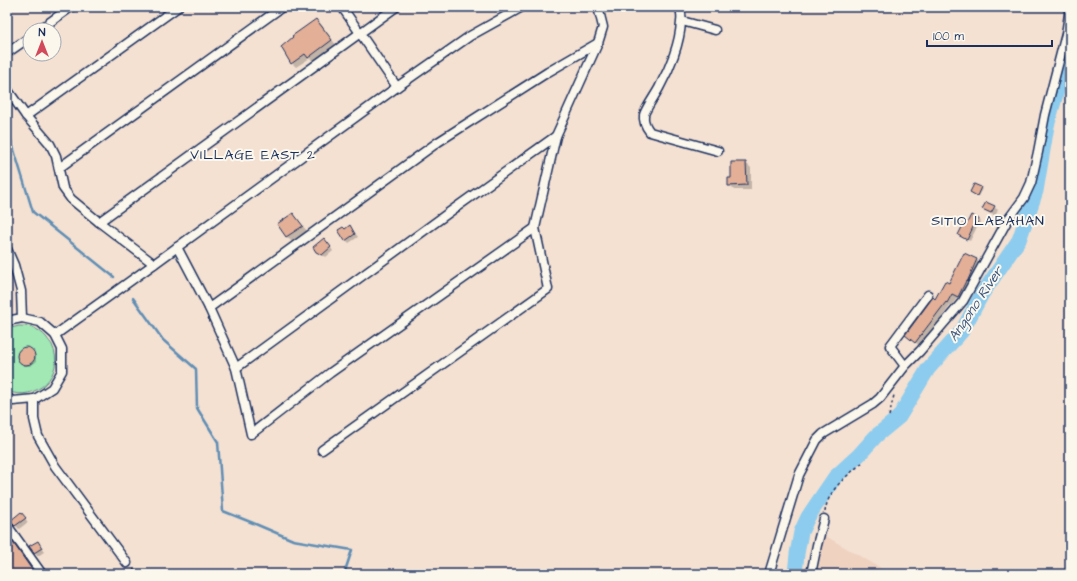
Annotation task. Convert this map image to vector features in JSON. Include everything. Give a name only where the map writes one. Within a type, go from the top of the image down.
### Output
[{"type":"street","points":[[50,22],[71,7]]},
{"type":"street","points":[[26,116],[178,7]]},
{"type":"street","points":[[59,168],[282,7]]},
{"type":"street","points":[[342,7],[398,87]]},
{"type":"street","points":[[99,222],[396,7]]},
{"type":"street","points":[[55,335],[470,36],[522,7]]},
{"type":"street","points":[[322,450],[548,290],[535,228],[556,136],[598,43],[603,27],[598,7]]},
{"type":"street","points":[[680,7],[682,21],[677,44],[670,66],[644,114],[644,122],[650,132],[718,151]]},
{"type":"street","points":[[769,574],[799,475],[817,440],[823,434],[873,404],[880,398],[905,366],[920,351],[963,300],[1007,221],[1024,198],[1031,183],[1045,115],[1066,34],[1069,7]]},
{"type":"street","points":[[682,21],[715,30]]},
{"type":"street","points":[[7,53],[22,43]]},
{"type":"street","points":[[209,308],[438,142],[548,72],[598,43]]},
{"type":"street","points":[[7,89],[26,116],[50,144],[56,156],[63,188],[71,199],[154,264]]},
{"type":"street","points":[[236,368],[450,211],[556,136]]},
{"type":"street","points":[[177,247],[209,308],[236,368],[251,434],[330,373],[535,228]]},
{"type":"street","points":[[7,249],[14,265],[21,291],[22,318]]},
{"type":"street","points":[[905,366],[890,346],[928,295]]},
{"type":"street","points":[[7,321],[22,318],[40,322],[55,335],[62,349],[62,371],[52,388],[34,399],[13,401],[7,398]]},
{"type":"street","points":[[34,399],[34,419],[38,436],[55,466],[127,563]]},
{"type":"street","points":[[811,574],[824,519]]},
{"type":"street","points":[[7,525],[42,574]]},
{"type":"path","points":[[889,416],[894,393]]},
{"type":"path","points":[[824,519],[825,509],[830,494],[837,485],[864,462]]},
{"type":"shaded area","points":[[822,534],[891,574],[815,574]]},
{"type":"green space","points":[[19,326],[32,327],[47,338],[52,344],[55,356],[55,366],[52,375],[46,383],[38,389],[28,393],[18,394],[7,391],[7,329]]},
{"type":"building","points":[[316,19],[332,40],[308,58],[305,54],[291,64],[281,47],[293,37],[292,36]]},
{"type":"building","points":[[731,162],[746,162],[747,185],[728,186],[728,178],[731,178]]},
{"type":"building","points":[[974,184],[981,187],[977,196],[970,192]]},
{"type":"building","points":[[986,202],[995,206],[991,213],[982,209]]},
{"type":"building","points":[[293,213],[303,226],[286,237],[277,224]]},
{"type":"building","points":[[971,215],[979,219],[976,226],[974,225],[967,240],[958,235],[964,223],[966,225]]},
{"type":"building","points":[[350,225],[355,234],[345,241],[338,230],[343,227],[345,229]]},
{"type":"building","points":[[324,238],[331,247],[322,255],[316,252],[313,247]]},
{"type":"building","points":[[964,253],[977,259],[967,282],[966,281],[958,297],[952,294],[947,303],[946,302],[915,343],[905,335],[933,297],[935,299],[945,281],[949,283]]},
{"type":"building","points":[[22,347],[30,347],[35,352],[33,363],[30,365],[22,365],[17,360],[17,352]]},
{"type":"building","points":[[21,512],[26,518],[15,526],[10,521]]},
{"type":"building","points":[[7,534],[35,574],[13,574],[7,565]]},
{"type":"building","points":[[38,541],[42,548],[34,553],[29,546]]},
{"type":"waterway","name":"Angono River","points":[[795,574],[801,532],[808,517],[818,502],[835,477],[859,455],[876,436],[899,417],[928,369],[962,331],[982,294],[1019,240],[1036,191],[1047,126],[1070,40]]},
{"type":"waterway","points":[[7,136],[11,140],[33,212],[114,277]]},
{"type":"waterway","points":[[133,298],[163,340],[196,369],[197,408],[218,442],[223,511],[293,540],[352,550],[344,574]]},
{"type":"district","name":"VILLAGE EAST 2","points":[[253,155]]},
{"type":"district","name":"SITIO LABAHAN","points":[[988,221]]}]
